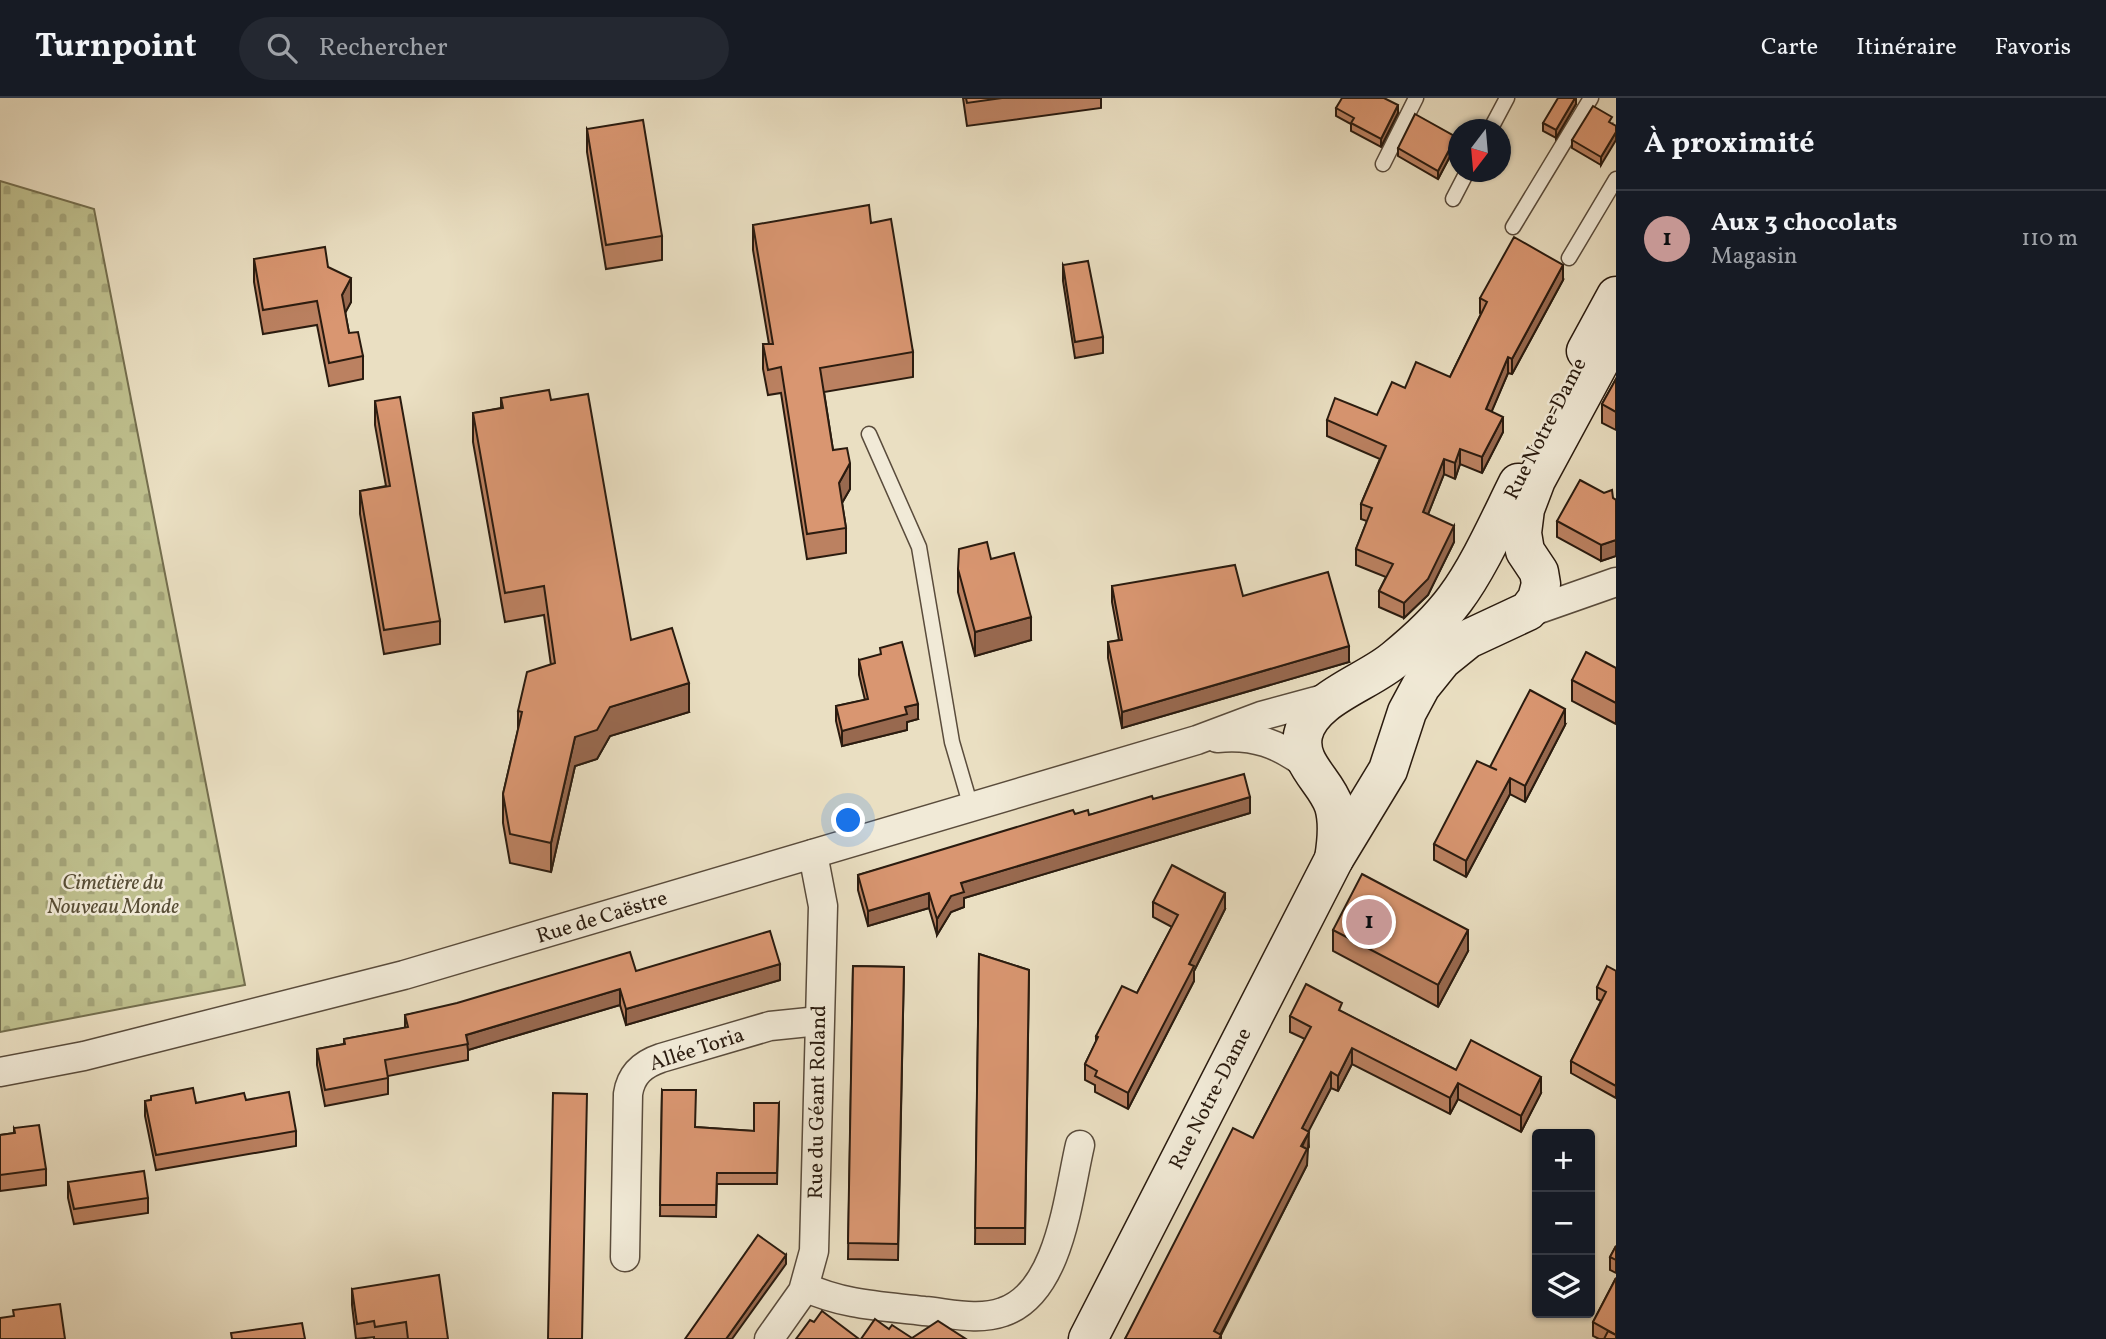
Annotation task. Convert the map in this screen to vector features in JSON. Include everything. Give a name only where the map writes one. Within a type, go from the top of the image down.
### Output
[{"type":"main road","name":"Rue Notre-Dame","points":[[1334,859],[1336,814],[1314,772],[1302,740],[1307,722],[1324,703],[1380,671],[1423,635],[1456,598],[1616,296]]},
{"type":"main road","name":"Rue Notre-Dame","points":[[1088,1339],[1334,859],[1349,840],[1393,758],[1407,712],[1430,674],[1468,639],[1482,630],[1528,611],[1537,599],[1541,584],[1522,533],[1530,493],[1616,332]]},
{"type":"main road","points":[[1476,561],[1497,548],[1516,550],[1534,564]]},
{"type":"main road","points":[[1314,772],[1332,786],[1351,790],[1373,785],[1381,779]]},
{"type":"street","points":[[1534,564],[1563,587],[1584,591]]},
{"type":"street","points":[[1513,618],[1552,607],[1584,591],[1616,582]]},
{"type":"street","name":"Rue de Caëstre","points":[[0,1072],[84,1056],[370,984],[1197,740],[1261,716],[1339,695]]},
{"type":"street","name":"Rue de Caëstre","points":[[1197,740],[1228,737],[1258,739],[1292,753],[1314,772]]},
{"type":"street","name":"Rue du Géant Roland","points":[[769,1339],[805,1287],[814,1251],[823,906],[813,854]]},
{"type":"street","name":"Allée Toria","points":[[625,1257],[628,1094],[634,1075],[645,1065],[661,1058],[770,1026],[819,1021]]},
{"type":"street","points":[[805,1287],[839,1301],[972,1316],[1002,1313],[1015,1307],[1035,1289],[1050,1263],[1080,1145]]},
{"type":"lane","points":[[1383,164],[1416,98]]},
{"type":"lane","points":[[1496,119],[1507,98]]},
{"type":"lane","points":[[1513,227],[1591,98]]},
{"type":"lane","points":[[1569,258],[1616,179]]},
{"type":"lane","points":[[1453,199],[1462,182]]},
{"type":"lane","points":[[869,434],[919,547],[952,742],[971,807]]},
{"type":"green space","name":"Cimetière du Nouveau Monde","points":[[0,181],[94,209],[245,985],[0,1032]]},
{"type":"building","points":[[966,98],[1002,98],[967,103]]},
{"type":"building","points":[[1342,98],[1384,98],[1398,105],[1381,139],[1351,123],[1354,118],[1336,108]]},
{"type":"building","points":[[1558,98],[1575,98],[1556,130],[1543,123]]},
{"type":"building","points":[[1593,106],[1612,117],[1609,122],[1616,126],[1616,132],[1601,157],[1572,140]]},
{"type":"building","points":[[1415,114],[1448,133],[1448,152],[1438,171],[1398,148]]},
{"type":"building","points":[[643,120],[662,236],[606,245],[587,129]]},
{"type":"building","points":[[869,205],[871,223],[891,219],[913,352],[820,368],[833,450],[847,448],[850,463],[839,483],[846,528],[807,534],[781,367],[768,370],[763,344],[773,344],[753,225]]},
{"type":"building","points":[[1514,237],[1563,265],[1512,359],[1508,357],[1486,409],[1503,417],[1482,457],[1460,449],[1455,463],[1444,459],[1423,512],[1454,526],[1428,579],[1404,603],[1379,591],[1393,564],[1356,549],[1372,508],[1361,504],[1386,446],[1327,420],[1335,398],[1377,415],[1392,382],[1405,388],[1416,362],[1450,377],[1487,302],[1480,298]]},
{"type":"building","points":[[325,247],[328,267],[351,278],[342,295],[349,333],[358,332],[363,356],[329,363],[317,301],[263,310],[254,259]]},
{"type":"building","points":[[1088,261],[1103,337],[1075,342],[1063,265]]},
{"type":"building","points":[[1616,379],[1616,412],[1602,404]]},
{"type":"building","points":[[549,390],[551,400],[588,394],[631,640],[672,628],[689,683],[610,707],[597,730],[575,737],[551,843],[510,834],[503,794],[522,712],[518,711],[527,672],[555,663],[544,586],[505,593],[473,413],[503,408],[501,398]]},
{"type":"building","points":[[400,397],[440,621],[384,630],[360,491],[390,486],[375,401]]},
{"type":"building","points":[[1580,480],[1604,493],[1612,490],[1616,500],[1616,540],[1601,545],[1557,521]]},
{"type":"building","points":[[987,542],[991,559],[1014,553],[1031,617],[975,632],[958,569],[959,549]]},
{"type":"building","points":[[1235,565],[1243,596],[1328,572],[1349,646],[1122,712],[1108,642],[1122,640],[1112,586]]},
{"type":"building","points":[[902,642],[918,704],[905,707],[907,714],[842,731],[836,706],[868,699],[859,660],[881,654],[880,648]]},
{"type":"building","points":[[1586,652],[1616,668],[1616,703],[1572,680]]},
{"type":"building","points":[[1530,690],[1565,709],[1525,786],[1510,778],[1466,861],[1434,844],[1477,761],[1490,767]]},
{"type":"building","points":[[1244,774],[1250,797],[961,883],[964,892],[951,896],[937,919],[929,893],[868,911],[858,875],[1073,810],[1075,814],[1088,810],[1089,815],[1152,796],[1153,799]]},
{"type":"building","points":[[1172,865],[1225,893],[1189,964],[1194,966],[1128,1093],[1095,1076],[1097,1071],[1085,1064],[1122,986],[1137,993],[1178,915],[1153,902]]},
{"type":"building","points":[[1362,874],[1468,930],[1438,985],[1333,930]]},
{"type":"building","points":[[770,931],[780,964],[626,1009],[620,989],[466,1035],[468,1044],[385,1060],[388,1078],[325,1090],[317,1049],[345,1044],[344,1039],[408,1027],[405,1015],[457,1003],[630,952],[636,971]]},
{"type":"building","points":[[979,954],[1029,970],[1025,1228],[975,1228]]},
{"type":"building","points":[[853,966],[904,967],[898,1244],[848,1243]]},
{"type":"building","points":[[1607,966],[1616,971],[1616,1086],[1571,1061],[1606,992],[1597,987]]},
{"type":"building","points":[[1306,984],[1342,1003],[1339,1010],[1456,1070],[1471,1040],[1541,1077],[1521,1116],[1458,1083],[1450,1098],[1352,1048],[1338,1076],[1331,1072],[1302,1128],[1309,1132],[1301,1146],[1307,1149],[1214,1331],[1221,1335],[1219,1339],[1125,1339],[1233,1128],[1253,1138],[1311,1027],[1290,1016]]},
{"type":"building","points":[[193,1088],[196,1103],[244,1093],[246,1100],[289,1092],[296,1131],[156,1155],[145,1101],[151,1100],[151,1096]]},
{"type":"building","points":[[662,1090],[696,1090],[695,1127],[754,1131],[754,1103],[779,1103],[777,1173],[717,1173],[716,1205],[660,1205]]},
{"type":"building","points":[[553,1093],[587,1094],[582,1339],[548,1339]]},
{"type":"building","points":[[39,1125],[46,1169],[0,1175],[0,1135],[15,1133],[14,1128]]},
{"type":"building","points":[[144,1171],[148,1198],[74,1209],[68,1182]]},
{"type":"building","points":[[758,1235],[786,1255],[726,1339],[685,1339]]},
{"type":"building","points":[[1616,1246],[1616,1260],[1610,1257]]},
{"type":"building","points":[[439,1275],[448,1339],[408,1339],[406,1322],[375,1327],[374,1321],[357,1324],[352,1289]]},
{"type":"building","points":[[1616,1278],[1616,1335],[1593,1322]]},
{"type":"building","points":[[60,1304],[65,1339],[0,1339],[0,1318],[14,1316],[13,1310]]},
{"type":"building","points":[[822,1311],[859,1339],[796,1339],[810,1320],[814,1322]]},
{"type":"building","points":[[875,1319],[889,1329],[892,1325],[912,1338],[938,1321],[966,1339],[861,1339]]},
{"type":"building","points":[[302,1323],[305,1339],[232,1339],[231,1333]]},
{"type":"building","points":[[1608,1331],[1616,1335],[1616,1339],[1604,1339]]},
{"type":"place","name":"Aux 3 chocolats","points":[[1369,922]]}]
